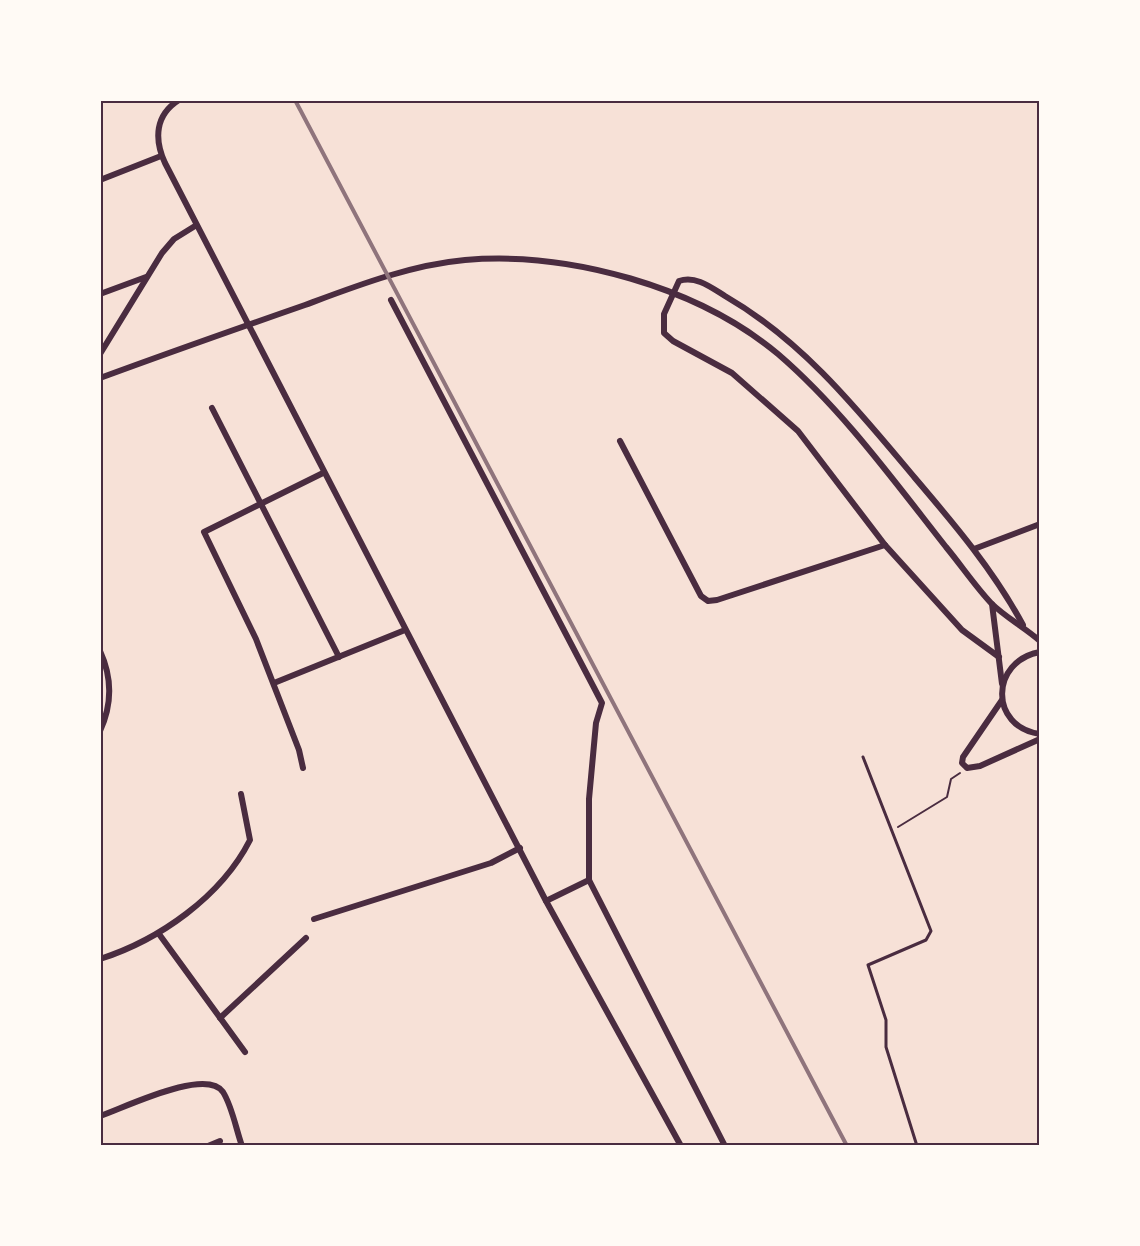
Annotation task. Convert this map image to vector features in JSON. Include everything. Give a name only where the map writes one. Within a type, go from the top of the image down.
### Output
[{"type":"street","points":[[179,100],[165,111],[159,124],[161,156],[195,226],[546,901],[681,1146]]},
{"type":"street","points":[[100,180],[161,156]]},
{"type":"street","points":[[100,354],[146,277],[169,244],[195,226]]},
{"type":"street","points":[[100,378],[363,284],[432,266],[466,260],[497,260],[547,263],[608,272],[675,293],[727,318],[778,354],[841,418],[993,604],[1040,640]]},
{"type":"street","points":[[100,294],[146,277]]},
{"type":"street","points":[[999,657],[962,630],[885,545],[798,431],[732,373],[674,341],[664,333],[664,314],[679,281],[690,279],[701,282],[753,312],[812,360],[974,549],[1006,593],[1023,626]]},
{"type":"street","points":[[391,300],[602,703],[596,723],[589,800],[589,880],[725,1146]]},
{"type":"street","points":[[212,408],[339,657]]},
{"type":"street","points":[[620,441],[701,596],[708,601],[885,545]]},
{"type":"street","points":[[303,768],[299,750],[274,683],[225,573],[204,534],[205,529],[323,473]]},
{"type":"street","points":[[974,549],[1040,524]]},
{"type":"street","points":[[993,604],[1002,700],[1007,713],[1016,724],[1040,734]]},
{"type":"street","points":[[274,683],[405,630]]},
{"type":"street","points":[[100,651],[110,685],[108,707],[100,731]]},
{"type":"street","points":[[1002,688],[1004,679],[1014,664],[1030,654],[1040,652]]},
{"type":"street","points":[[1002,700],[963,757],[962,763],[967,768],[980,766],[1040,739]]},
{"type":"street","points":[[100,959],[159,934],[220,883],[247,847],[249,835],[241,794]]},
{"type":"street","points":[[314,919],[491,863],[520,848]]},
{"type":"street","points":[[546,901],[589,880]]},
{"type":"street","points":[[159,934],[245,1052]]},
{"type":"street","points":[[220,1018],[306,938]]},
{"type":"street","points":[[100,1116],[186,1085],[210,1083],[223,1093],[242,1146]]},
{"type":"street","points":[[208,1146],[220,1141]]},
{"type":"lane","points":[[863,757],[893,830],[931,934],[926,940],[868,965],[886,1020],[886,1047],[917,1146]]},
{"type":"path","points":[[893,830],[939,804],[947,797],[951,779],[967,768]]},
{"type":"railway","points":[[295,100],[847,1146]]}]
